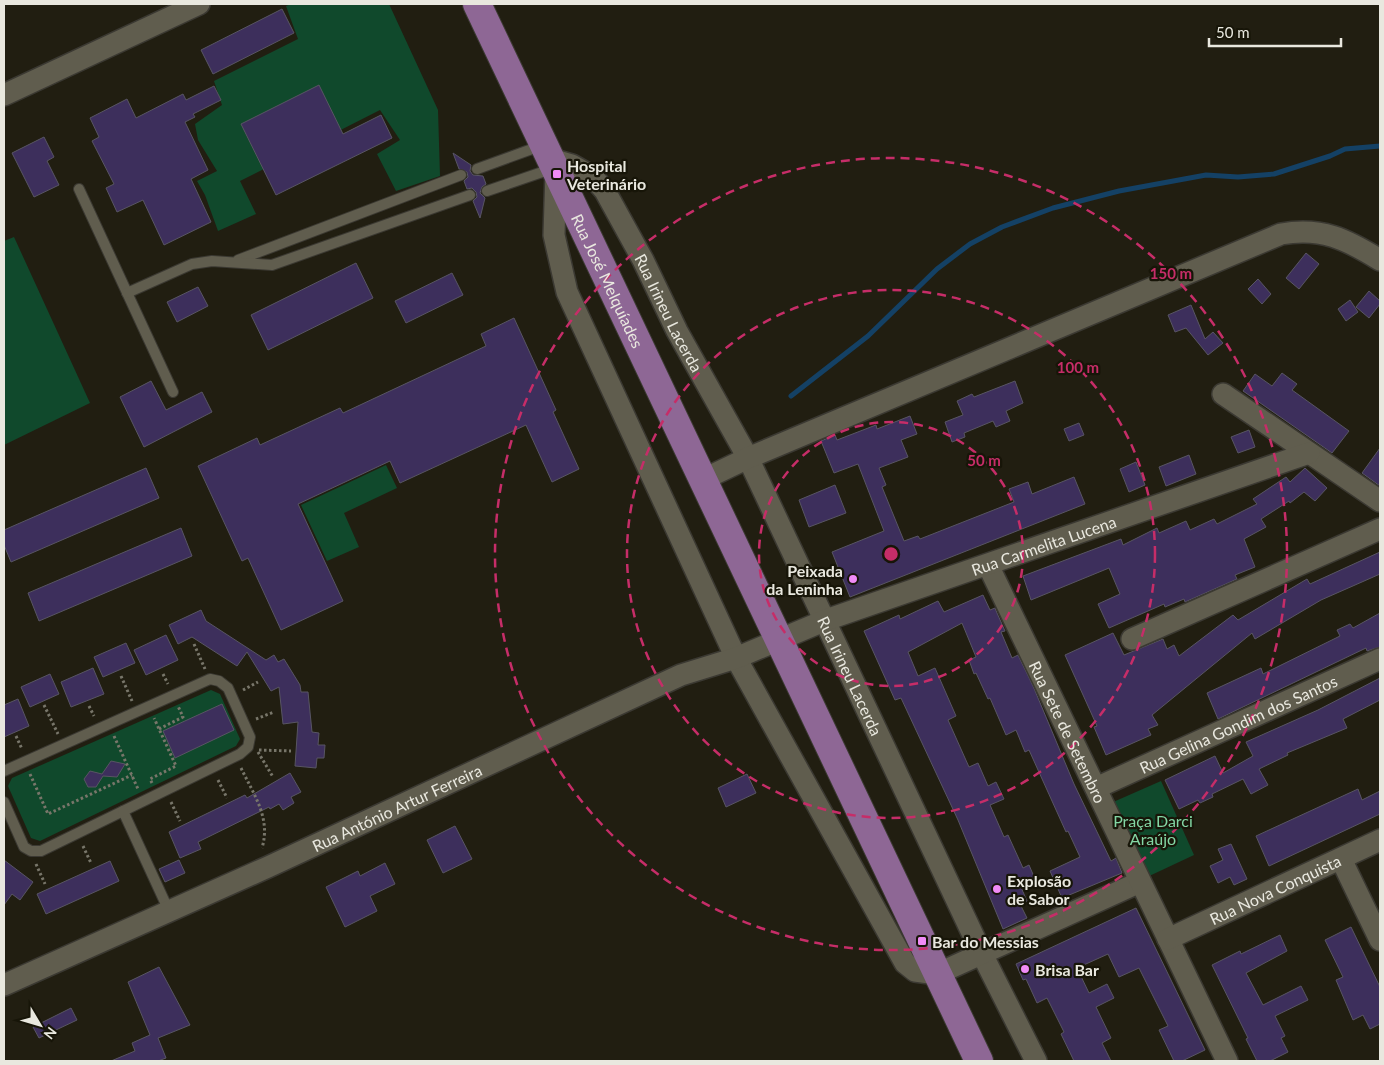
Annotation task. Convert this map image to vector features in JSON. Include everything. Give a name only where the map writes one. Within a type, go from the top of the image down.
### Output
[{"type":"main road","name":"Rua José Melquíades","points":[[477,4],[701,479]]},
{"type":"main road","points":[[701,479],[979,1061]]},
{"type":"street","points":[[4,95],[198,4]]},
{"type":"street","points":[[551,161],[554,235],[567,292],[736,658],[898,952],[915,971],[937,974],[1140,882]]},
{"type":"street","name":"Rua Irineu Lacerda","points":[[551,161],[582,170],[593,177],[605,191],[643,260],[677,331],[748,458],[982,954],[1036,1061]]},
{"type":"street","points":[[701,479],[1281,234],[1299,231],[1334,236],[1380,260]]},
{"type":"street","points":[[1223,394],[1380,500]]},
{"type":"street","name":"Rua Carmelita Lucena","points":[[778,640],[826,620],[1309,453]]},
{"type":"street","points":[[1132,639],[1380,528]]},
{"type":"street","name":"Rua Sete de Setembro","points":[[988,565],[1227,1061]]},
{"type":"street","name":"Rua António Artur Ferreira","points":[[10,982],[268,867],[649,688],[709,664],[736,658],[778,640]]},
{"type":"street","name":"Rua Gelina Gondim dos Santos","points":[[1096,788],[1380,659]]},
{"type":"street","name":"Rua Nova Conquista","points":[[1168,939],[1380,840]]},
{"type":"street","points":[[1340,859],[1380,940]]},
{"type":"lane","points":[[477,168],[551,161]]},
{"type":"lane","points":[[487,190],[551,161]]},
{"type":"lane","points":[[235,261],[461,175]]},
{"type":"lane","points":[[78,189],[173,392]]},
{"type":"lane","points":[[127,293],[192,264],[212,260],[272,265],[470,195]]},
{"type":"lane","points":[[4,771],[210,679],[219,681],[228,688],[250,737],[248,747],[235,757],[41,851],[31,851],[24,847],[4,802]]},
{"type":"lane","points":[[123,811],[169,912]]},
{"type":"path","points":[[194,644],[210,679]]},
{"type":"path","points":[[121,676],[137,712]]},
{"type":"path","points":[[44,705],[63,744]]},
{"type":"path","points":[[244,724],[274,712]]},
{"type":"path","points":[[150,779],[176,766],[159,729],[183,717]]},
{"type":"path","points":[[108,724],[144,801]]},
{"type":"path","points":[[273,777],[257,750],[291,751]]},
{"type":"path","points":[[235,757],[265,817],[266,828],[261,852],[268,867]]},
{"type":"path","points":[[24,761],[48,814],[132,775]]},
{"type":"path","points":[[212,768],[226,798]]},
{"type":"path","points":[[165,791],[180,821]]},
{"type":"path","points":[[77,834],[91,863]]},
{"type":"path","points":[[31,851],[45,884]]},
{"type":"green space","points":[[291,4],[389,4],[438,110],[440,176],[396,191],[377,154],[400,140],[380,110],[240,181],[256,214],[218,231],[205,195],[197,181],[217,171],[198,140],[195,124],[222,105],[214,81],[298,39],[286,6]]},
{"type":"green space","points":[[14,237],[90,403],[4,445],[4,241]]},
{"type":"green space","points":[[386,465],[397,488],[344,513],[359,547],[327,561],[301,505]]},
{"type":"green space","points":[[211,690],[220,694],[240,739],[236,746],[40,841],[31,838],[8,786],[12,778]]},
{"type":"green space","name":"Praça Darci Araújo","points":[[1161,781],[1194,855],[1145,878],[1111,803]]},
{"type":"building","points":[[282,9],[294,33],[213,74],[201,50]]},
{"type":"building","points":[[319,85],[343,134],[381,115],[392,138],[276,195],[241,124]]},
{"type":"building","points":[[214,86],[221,100],[193,114],[195,117],[185,122],[208,170],[191,179],[211,222],[164,245],[143,200],[117,212],[106,188],[114,184],[92,141],[99,137],[90,118],[127,99],[136,118],[183,94],[186,100]]},
{"type":"building","points":[[44,137],[54,157],[47,161],[59,185],[34,197],[12,153]]},
{"type":"building","points":[[453,153],[471,165],[470,171],[473,175],[483,176],[486,184],[482,187],[480,193],[485,198],[480,218],[473,201],[477,197],[476,192],[472,188],[467,189],[464,181],[468,177],[467,172],[459,169]]},
{"type":"building","points":[[1306,253],[1319,264],[1299,289],[1286,278]]},
{"type":"building","points":[[356,263],[373,298],[268,350],[251,315]]},
{"type":"building","points":[[452,273],[463,295],[406,323],[395,301]]},
{"type":"building","points":[[1258,279],[1271,294],[1262,304],[1248,289]]},
{"type":"building","points":[[198,287],[208,306],[177,322],[167,302]]},
{"type":"building","points":[[1369,291],[1380,301],[1380,304],[1369,318],[1356,307]]},
{"type":"building","points":[[1350,300],[1358,312],[1346,321],[1338,309]]},
{"type":"building","points":[[1191,305],[1205,339],[1213,332],[1223,343],[1208,355],[1186,328],[1175,332],[1168,315]]},
{"type":"building","points":[[514,318],[556,410],[553,412],[579,469],[552,482],[526,425],[400,483],[390,461],[298,504],[343,601],[281,630],[248,558],[242,561],[198,466],[257,438],[260,445],[340,408],[343,413],[486,346],[481,334]]},
{"type":"building","points":[[1282,373],[1297,384],[1292,390],[1349,431],[1332,453],[1243,391],[1255,374],[1272,386]]},
{"type":"building","points":[[151,381],[166,410],[202,392],[212,412],[144,447],[120,397]]},
{"type":"building","points":[[1015,381],[1023,403],[1006,411],[1010,421],[996,427],[993,421],[964,433],[965,437],[952,442],[945,422],[963,415],[957,401],[972,394],[974,397]]},
{"type":"building","points":[[910,416],[917,434],[901,440],[908,457],[879,468],[886,485],[882,487],[904,541],[918,536],[920,539],[1014,502],[1009,489],[1028,482],[1032,494],[1074,477],[1085,504],[850,597],[832,552],[884,531],[858,464],[834,473],[821,441],[835,435],[837,440],[876,425],[877,429]]},
{"type":"building","points":[[1079,423],[1084,435],[1069,441],[1064,429]]},
{"type":"building","points":[[1249,430],[1255,447],[1238,453],[1231,437]]},
{"type":"building","points":[[1380,448],[1380,486],[1362,473]]},
{"type":"building","points":[[1189,455],[1196,474],[1166,486],[1159,467]]},
{"type":"building","points":[[1136,462],[1145,485],[1129,492],[1120,469]]},
{"type":"building","points":[[146,468],[159,498],[11,562],[4,545],[4,530]]},
{"type":"building","points":[[1305,468],[1327,488],[1315,501],[1304,492],[1290,503],[1289,501],[1261,519],[1266,527],[1244,539],[1255,567],[1235,575],[1237,579],[1185,602],[1184,599],[1165,607],[1164,604],[1109,628],[1098,604],[1120,594],[1109,568],[1031,600],[1023,576],[1121,539],[1123,545],[1157,528],[1159,533],[1186,521],[1190,530],[1214,519],[1217,524],[1257,504],[1253,499],[1286,477],[1290,482]]},
{"type":"building","points":[[835,485],[846,513],[809,527],[799,500]]},
{"type":"building","points":[[181,528],[192,556],[39,621],[28,593]]},
{"type":"building","points":[[1380,552],[1380,574],[1321,600],[1255,639],[1252,633],[1152,715],[1158,725],[1148,729],[1151,735],[1106,755],[1094,727],[1097,726],[1065,655],[1113,633],[1124,655],[1163,639],[1167,649],[1174,645],[1179,656],[1233,615],[1238,620],[1307,579],[1310,584]]},
{"type":"building","points":[[983,595],[990,610],[995,608],[1005,631],[1001,632],[1012,658],[1018,655],[1074,784],[1111,861],[1116,858],[1122,873],[1062,898],[1050,871],[1080,857],[1068,831],[1066,832],[1029,750],[1025,752],[1016,730],[1006,735],[990,698],[988,699],[976,673],[974,674],[969,660],[976,657],[962,623],[908,652],[918,676],[935,668],[956,716],[948,720],[969,767],[978,763],[988,786],[996,782],[1004,799],[990,805],[1004,837],[1008,835],[1023,868],[1029,865],[1035,879],[1020,885],[1027,901],[1020,904],[1027,918],[1003,929],[958,820],[901,698],[895,700],[864,631],[899,615],[900,619],[938,601],[944,612]]},
{"type":"building","points":[[201,610],[206,621],[266,660],[274,655],[278,662],[284,659],[300,685],[301,692],[308,692],[312,732],[319,733],[318,745],[325,745],[324,758],[317,758],[316,768],[295,766],[298,722],[283,724],[279,687],[271,691],[247,652],[237,666],[192,637],[178,644],[169,625]]},
{"type":"building","points":[[1380,613],[1380,647],[1367,651],[1366,648],[1218,719],[1207,693],[1261,668],[1263,674],[1340,636],[1337,630],[1350,624],[1353,628]]},
{"type":"building","points":[[166,635],[178,660],[146,675],[134,650]]},
{"type":"building","points":[[126,643],[135,663],[103,677],[94,657]]},
{"type":"building","points":[[93,668],[104,694],[71,707],[61,682]]},
{"type":"building","points":[[50,674],[59,694],[30,707],[21,687]]},
{"type":"building","points":[[1380,678],[1380,700],[1343,719],[1347,728],[1287,753],[1288,755],[1259,769],[1268,785],[1251,794],[1243,779],[1212,794],[1213,797],[1200,803],[1198,800],[1179,809],[1165,780],[1215,756],[1223,773],[1253,756],[1246,742],[1318,710]]},
{"type":"building","points":[[18,699],[29,726],[4,737],[4,705]]},
{"type":"building","points":[[222,704],[234,730],[175,758],[163,731]]},
{"type":"building","points":[[111,761],[125,764],[117,777],[103,776],[96,787],[88,787],[84,779],[90,771],[102,774]]},
{"type":"building","points":[[290,773],[301,792],[291,797],[294,803],[283,810],[279,804],[270,809],[269,807],[198,842],[201,849],[180,858],[169,832],[245,795],[247,798]]},
{"type":"building","points":[[747,774],[756,793],[726,807],[718,788]]},
{"type":"building","points":[[1358,789],[1362,800],[1380,791],[1380,814],[1269,866],[1256,836]]},
{"type":"building","points":[[455,826],[472,859],[443,873],[427,840]]},
{"type":"building","points":[[1231,844],[1247,879],[1234,885],[1230,877],[1218,883],[1210,866],[1223,860],[1218,849]]},
{"type":"building","points":[[4,860],[33,882],[20,900],[12,894],[4,905]]},
{"type":"building","points":[[179,860],[185,873],[165,882],[159,869]]},
{"type":"building","points":[[110,861],[119,881],[46,914],[37,894]]},
{"type":"building","points":[[385,863],[395,884],[370,896],[377,911],[345,927],[326,887],[358,871],[360,876]]},
{"type":"building","points":[[1136,908],[1205,1050],[1182,1061],[1174,1061],[1159,1030],[1168,1026],[1139,968],[1119,977],[1108,954],[1077,968],[1089,993],[1107,984],[1114,998],[1096,1007],[1111,1038],[1102,1043],[1111,1061],[1074,1061],[1061,1034],[1064,1032],[1047,998],[1037,1003],[1026,979],[1023,980],[1016,964]]},
{"type":"building","points":[[1351,927],[1380,987],[1380,1024],[1370,1029],[1363,1015],[1353,1020],[1336,980],[1343,977],[1325,940]]},
{"type":"building","points":[[1280,935],[1287,951],[1246,973],[1263,1005],[1301,986],[1308,1000],[1275,1016],[1285,1036],[1281,1038],[1288,1052],[1270,1061],[1257,1061],[1246,1039],[1248,1038],[1212,965],[1240,951],[1241,954]]},
{"type":"building","points":[[159,967],[190,1025],[158,1038],[166,1058],[158,1061],[111,1061],[135,1051],[132,1043],[150,1035],[128,982]]},
{"type":"building","points":[[71,1008],[77,1020],[39,1038],[33,1027]]},
{"type":"waterway","points":[[791,396],[868,336],[937,269],[970,244],[1002,227],[1053,208],[1119,191],[1206,175],[1238,177],[1274,174],[1330,156],[1345,149],[1380,146]]},
{"type":"place","name":"Hospital Veterinário","points":[[557,174]]},
{"type":"place","name":"Peixada da Leninha","points":[[853,579]]},
{"type":"place","name":"Explosão de Sabor","points":[[997,889]]},
{"type":"place","name":"Bar do Messias","points":[[922,941]]},
{"type":"place","name":"Brisa Bar","points":[[1025,969]]}]
